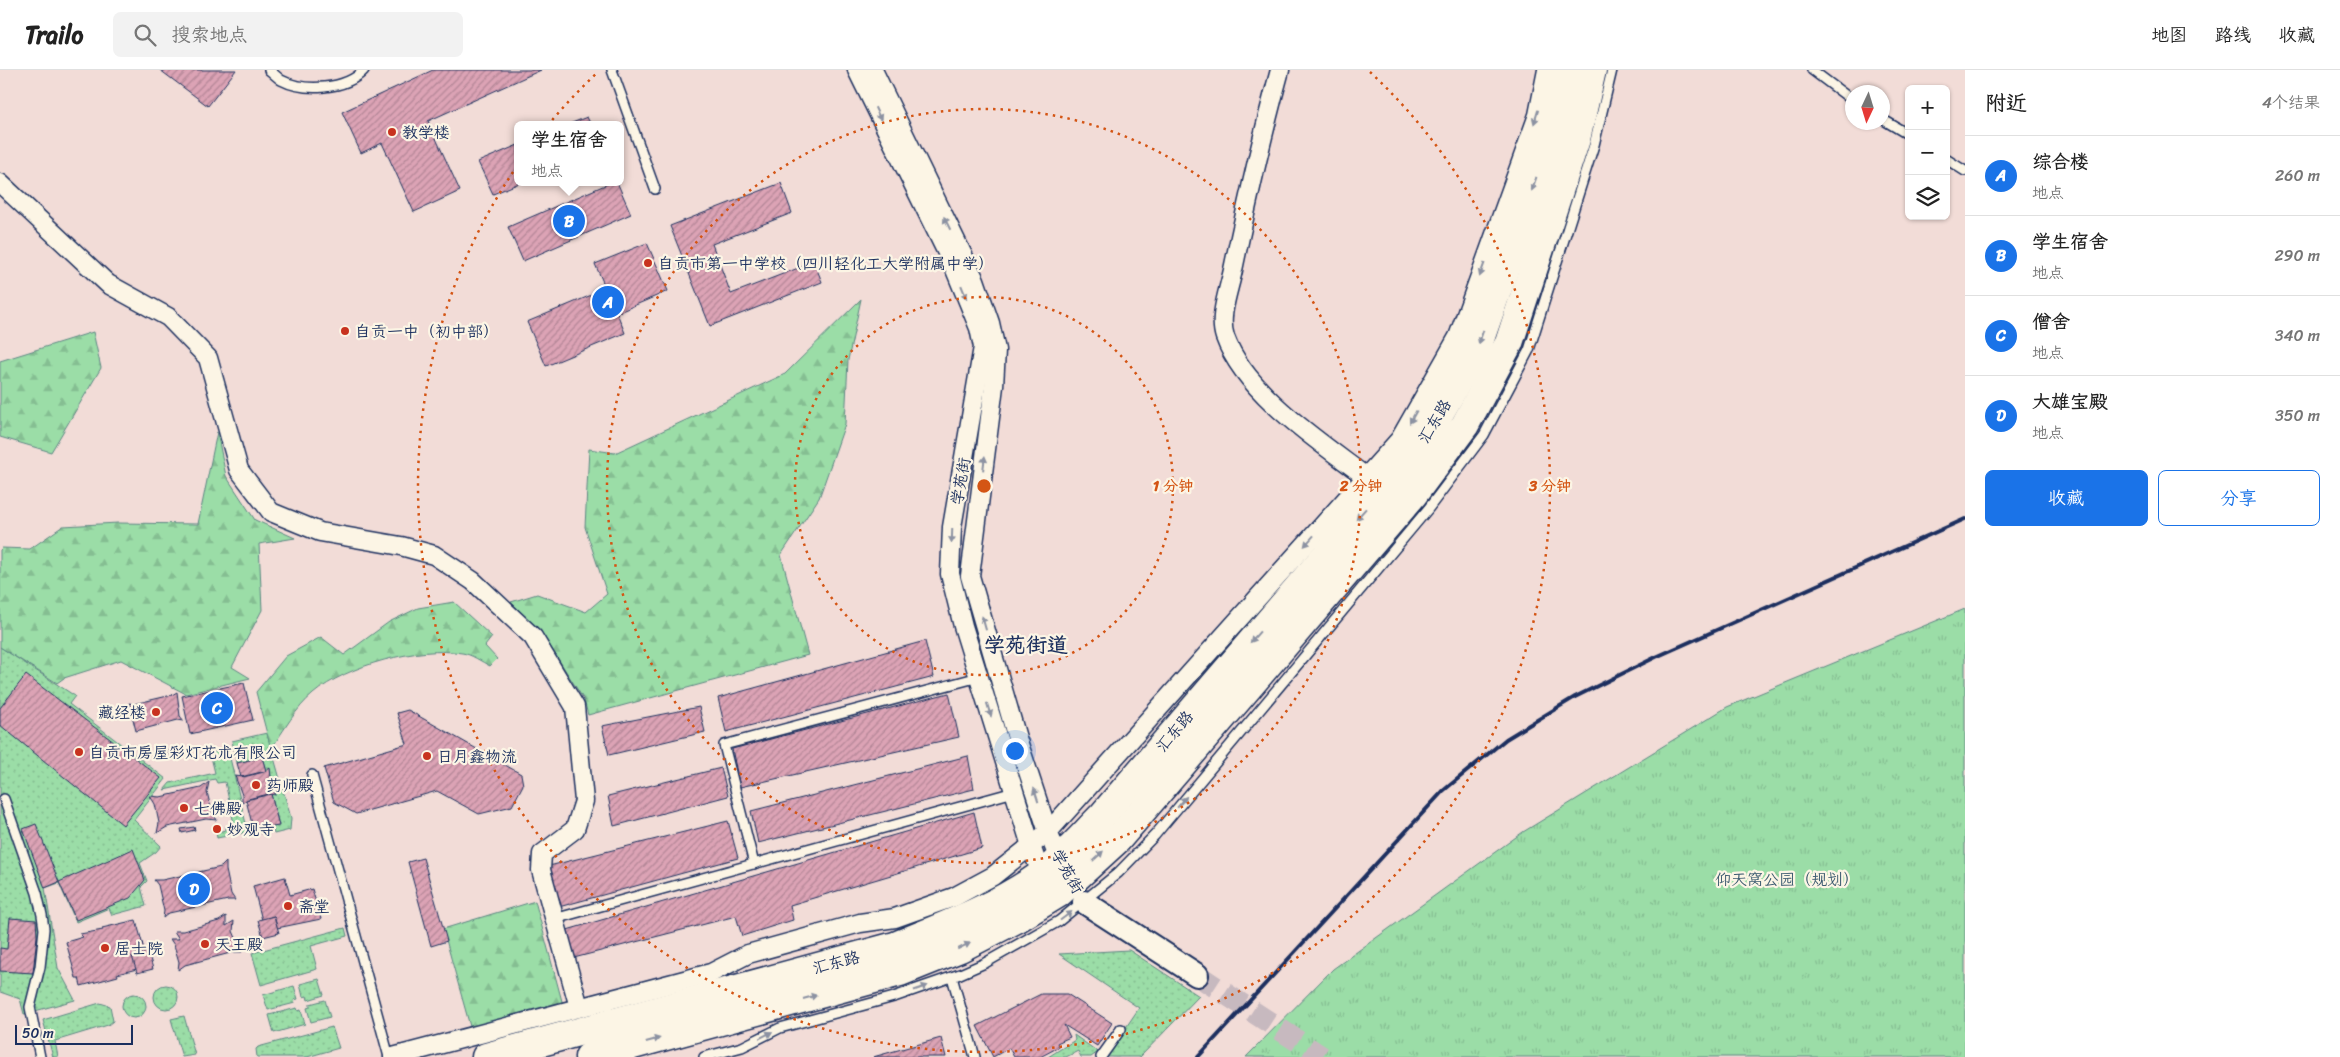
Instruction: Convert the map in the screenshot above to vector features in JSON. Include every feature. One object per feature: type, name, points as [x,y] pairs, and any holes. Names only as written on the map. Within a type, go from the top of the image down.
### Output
[{"type":"main road","name":"汇东路","points":[[486,1057],[578,1017],[895,946],[950,924],[1002,898],[1064,881],[1102,816],[1424,441],[1478,346],[1558,116],[1568,70]]},
{"type":"main road","name":"汇东路","points":[[590,1057],[900,972],[960,948],[1018,918],[1118,839],[1413,495],[1465,425],[1509,343],[1576,139],[1592,70]]},
{"type":"street","name":"学苑街","points":[[857,70],[954,267],[979,328],[983,347],[952,527],[950,574],[963,626],[1031,846],[1064,881]]},
{"type":"street","name":"学苑街","points":[[873,70],[975,280],[990,323],[996,350],[970,576],[1017,738],[1064,881]]},
{"type":"street","points":[[1280,70],[1241,232],[1223,318],[1224,336],[1239,366],[1260,391],[1317,440],[1366,477]]},
{"type":"street","points":[[393,1057],[578,1017],[711,973],[748,954],[860,923],[895,918],[954,897],[994,876],[1048,832],[1400,438],[1458,337],[1538,115],[1547,70]]},
{"type":"street","points":[[0,184],[108,284],[168,317],[208,358],[239,470],[271,512],[320,532],[401,546],[434,555],[473,581],[533,637],[576,707],[584,801],[576,829],[542,854],[541,870],[578,1017]]},
{"type":"street","points":[[1064,881],[1198,975]]},
{"type":"lane","points":[[269,70],[282,81],[312,88],[340,86],[356,78],[364,70]]},
{"type":"lane","points":[[612,70],[655,189]]},
{"type":"lane","points":[[704,1057],[742,1047],[780,1028],[877,1002],[952,977],[985,963],[1060,921],[1064,881],[1118,873],[1155,835],[1428,509],[1484,435],[1529,350],[1594,145],[1612,70]]},
{"type":"lane","points":[[1812,70],[1845,95]]},
{"type":"lane","points":[[1890,124],[1905,133]]},
{"type":"lane","points":[[1950,162],[1965,171]]},
{"type":"lane","points":[[754,864],[724,745],[979,677]]},
{"type":"lane","points":[[312,775],[389,1057]]},
{"type":"lane","points":[[554,919],[1014,792]]},
{"type":"lane","points":[[4,798],[37,893],[44,929],[40,967],[30,1008],[40,1057]]},
{"type":"lane","points":[[877,1002],[900,972]]},
{"type":"lane","points":[[952,977],[974,1057]]},
{"type":"lane","points":[[1102,1057],[1121,1029]]},
{"type":"green space","points":[[861,299],[848,360],[845,424],[819,498],[781,555],[808,655],[588,715],[584,700],[542,633],[511,602],[537,594],[586,612],[607,594],[585,527],[589,449],[615,453],[785,374]]},
{"type":"green space","points":[[93,332],[101,368],[51,452],[0,437],[0,361]]},
{"type":"green space","points":[[217,432],[226,476],[255,520],[295,538],[259,544],[262,610],[232,667],[250,678],[186,694],[121,660],[64,678],[57,683],[0,647],[0,550],[2,548],[30,549],[63,526],[118,523],[198,524]]},
{"type":"green space","points":[[454,602],[492,637],[485,646],[497,659],[490,666],[473,656],[465,654],[425,652],[405,655],[364,666],[345,674],[313,694],[296,713],[271,749],[256,692],[286,656],[321,637],[344,655],[389,622],[418,608]]},
{"type":"green space","name":"仰天窝公园（规划）","points":[[1965,609],[1965,1057],[1246,1057],[1333,969],[1523,832],[1727,707]]},
{"type":"green space","points":[[0,647],[75,696],[69,704],[166,779],[134,820],[161,846],[156,852],[140,863],[147,881],[141,887],[146,906],[112,915],[109,908],[76,922],[59,883],[45,888],[58,968],[75,1000],[24,1014],[20,999],[0,992]]},
{"type":"green space","points":[[267,733],[291,818],[290,830],[274,834],[272,827],[279,825],[271,794],[276,794],[272,787],[270,769],[266,771],[262,757],[237,763],[232,741]]},
{"type":"green space","points":[[228,750],[248,832],[217,838],[216,832],[226,830],[226,826],[234,824],[225,782],[217,783],[215,779],[164,790],[170,783],[215,773],[210,753]]},
{"type":"green space","points":[[535,901],[563,1005],[471,1030],[443,929]]},
{"type":"green space","points":[[345,928],[347,936],[311,946],[317,969],[261,985],[252,953]]},
{"type":"green space","points":[[1129,950],[1199,996],[1140,1057],[1106,1057],[1139,1008],[1059,954]]},
{"type":"green space","points":[[319,979],[324,995],[308,1000],[307,996],[303,997],[300,984]]},
{"type":"green space","points":[[166,985],[175,988],[178,997],[175,1006],[166,1009],[157,1006],[154,997],[157,988]]},
{"type":"green space","points":[[294,986],[298,999],[294,1000],[295,1003],[268,1010],[263,995]]},
{"type":"green space","points":[[129,994],[139,994],[146,1001],[146,1011],[139,1018],[129,1018],[122,1011],[122,1001]]},
{"type":"green space","points":[[325,1000],[330,1017],[311,1022],[307,1008],[310,1007],[310,1004]]},
{"type":"green space","points":[[100,1003],[110,1006],[113,1021],[108,1025],[55,1041],[58,1057],[53,1057],[43,1020]]},
{"type":"green space","points":[[297,1008],[298,1011],[301,1010],[305,1024],[274,1033],[269,1015]]},
{"type":"green space","points":[[184,1016],[195,1055],[182,1057],[171,1019]]},
{"type":"green space","points":[[332,1027],[339,1048],[307,1057],[257,1057],[256,1049],[258,1047]]},
{"type":"green space","points":[[1074,1035],[1098,1052],[1091,1057],[1081,1057],[1078,1051],[1066,1057],[1048,1057],[1075,1040]]},
{"type":"building","points":[[160,70],[236,70],[208,106]]},
{"type":"building","name":"教学楼","points":[[433,70],[541,70],[428,121],[460,191],[414,212],[382,143],[361,153],[342,112]]},
{"type":"building","points":[[587,117],[589,121],[577,121]]},
{"type":"building","points":[[514,147],[514,185],[493,194],[478,162]]},
{"type":"building","points":[[781,183],[792,213],[712,244],[731,294],[814,262],[822,282],[710,326],[670,226]]},
{"type":"building","points":[[603,186],[619,186],[631,214],[523,261],[508,227]]},
{"type":"building","points":[[647,243],[668,291],[617,313],[625,333],[546,366],[527,322],[606,289],[595,264]]},
{"type":"building","points":[[925,641],[934,677],[726,732],[718,698]]},
{"type":"building","name":"自贡市房屋彩灯花术有限公司","points":[[26,675],[161,778],[123,825],[0,725],[0,708]]},
{"type":"building","points":[[244,683],[253,720],[190,734],[182,696]]},
{"type":"building","name":"藏经楼","points":[[177,692],[180,716],[184,721],[178,720],[136,731],[129,703],[134,704],[172,695]]},
{"type":"building","points":[[949,693],[959,737],[740,787],[732,749]]},
{"type":"building","points":[[699,707],[705,732],[609,755],[602,726]]},
{"type":"building","name":"日月鑫物流","points":[[408,710],[521,774],[523,785],[512,806],[479,814],[437,791],[356,814],[334,802],[324,768],[407,744],[397,713]]},
{"type":"building","points":[[172,750],[173,753],[160,756],[159,753]]},
{"type":"building","points":[[968,756],[974,789],[758,843],[751,811]]},
{"type":"building","points":[[262,757],[266,771],[241,777],[237,763]]},
{"type":"building","name":"药师殿","points":[[270,768],[272,787],[276,795],[269,794],[248,799],[242,803],[242,795],[235,776],[243,777],[264,772]]},
{"type":"building","points":[[721,768],[728,796],[614,826],[608,796]]},
{"type":"building","name":"七佛殿","points":[[209,782],[207,792],[212,812],[217,820],[206,819],[167,827],[157,833],[159,823],[155,804],[150,796],[160,797],[201,788]]},
{"type":"building","points":[[271,794],[279,826],[272,827],[273,831],[261,834],[260,830],[254,832],[246,800]]},
{"type":"building","points":[[974,812],[982,848],[790,905],[793,920],[742,936],[736,916],[566,960],[560,932]]},
{"type":"building","points":[[728,821],[738,858],[555,908],[545,867]]},
{"type":"building","points":[[36,824],[59,882],[45,888],[23,829]]},
{"type":"building","points":[[194,827],[195,830],[182,833],[181,829]]},
{"type":"building","points":[[133,849],[145,880],[130,898],[76,920],[59,882]]},
{"type":"building","points":[[423,858],[447,941],[431,946],[408,862]]},
{"type":"building","points":[[226,862],[231,894],[235,900],[169,913],[163,918],[164,911],[158,885],[154,880],[162,880],[221,867]]},
{"type":"building","name":"斋堂","points":[[285,877],[290,895],[312,889],[321,919],[277,928],[274,916],[262,920],[253,886]]},
{"type":"building","name":"天王殿","points":[[226,916],[226,926],[234,921],[233,931],[242,952],[234,952],[185,965],[178,970],[179,962],[174,945],[170,939],[179,939],[174,931],[183,931],[219,921]]},
{"type":"building","points":[[274,916],[279,933],[263,937],[258,920]]},
{"type":"building","points":[[10,918],[36,920],[37,936],[33,973],[0,971],[0,948],[7,949]]},
{"type":"building","name":"居士院","points":[[136,920],[145,953],[132,956],[137,969],[81,986],[79,978],[76,978],[66,942],[83,937],[80,934],[103,930],[102,928]]},
{"type":"building","points":[[148,951],[153,969],[137,973],[132,956]]},
{"type":"building","points":[[1041,994],[1067,994],[1112,1023],[1097,1046],[1064,1025],[1070,1037],[1057,1043],[1059,1047],[1040,1057],[1014,1057],[1009,1048],[993,1057],[977,1026]]},
{"type":"building","points":[[941,1038],[946,1057],[873,1057]]},
{"type":"tunnel","points":[[1197,975],[1322,1057]]},
{"type":"railway","points":[[1198,1057],[1443,791],[1506,739],[1575,697],[1656,657],[1965,519]]},
{"type":"place","name":"教学楼","points":[[392,132]]},
{"type":"place","name":"学生宿舍","points":[[569,221]]},
{"type":"place","name":"自贡市第一中学校（四川轻化工大学附属中学）","points":[[648,263]]},
{"type":"place","name":"综合楼","points":[[608,302]]},
{"type":"place","name":"自贡一中（初中部）","points":[[345,331]]},
{"type":"place","name":"僧舍","points":[[217,708]]},
{"type":"place","name":"藏经楼","points":[[156,712]]},
{"type":"place","name":"自贡市房屋彩灯花术有限公司","points":[[79,752]]},
{"type":"place","name":"日月鑫物流","points":[[427,756]]},
{"type":"place","name":"药师殿","points":[[256,785]]},
{"type":"place","name":"七佛殿","points":[[184,808]]},
{"type":"place","name":"妙观寺","points":[[217,829]]},
{"type":"place","name":"大雄宝殿","points":[[194,889]]},
{"type":"place","name":"斋堂","points":[[288,906]]},
{"type":"place","name":"天王殿","points":[[205,944]]},
{"type":"place","name":"居士院","points":[[105,948]]},
{"type":"district","name":"学苑街道","points":[[1026,645]]}]
